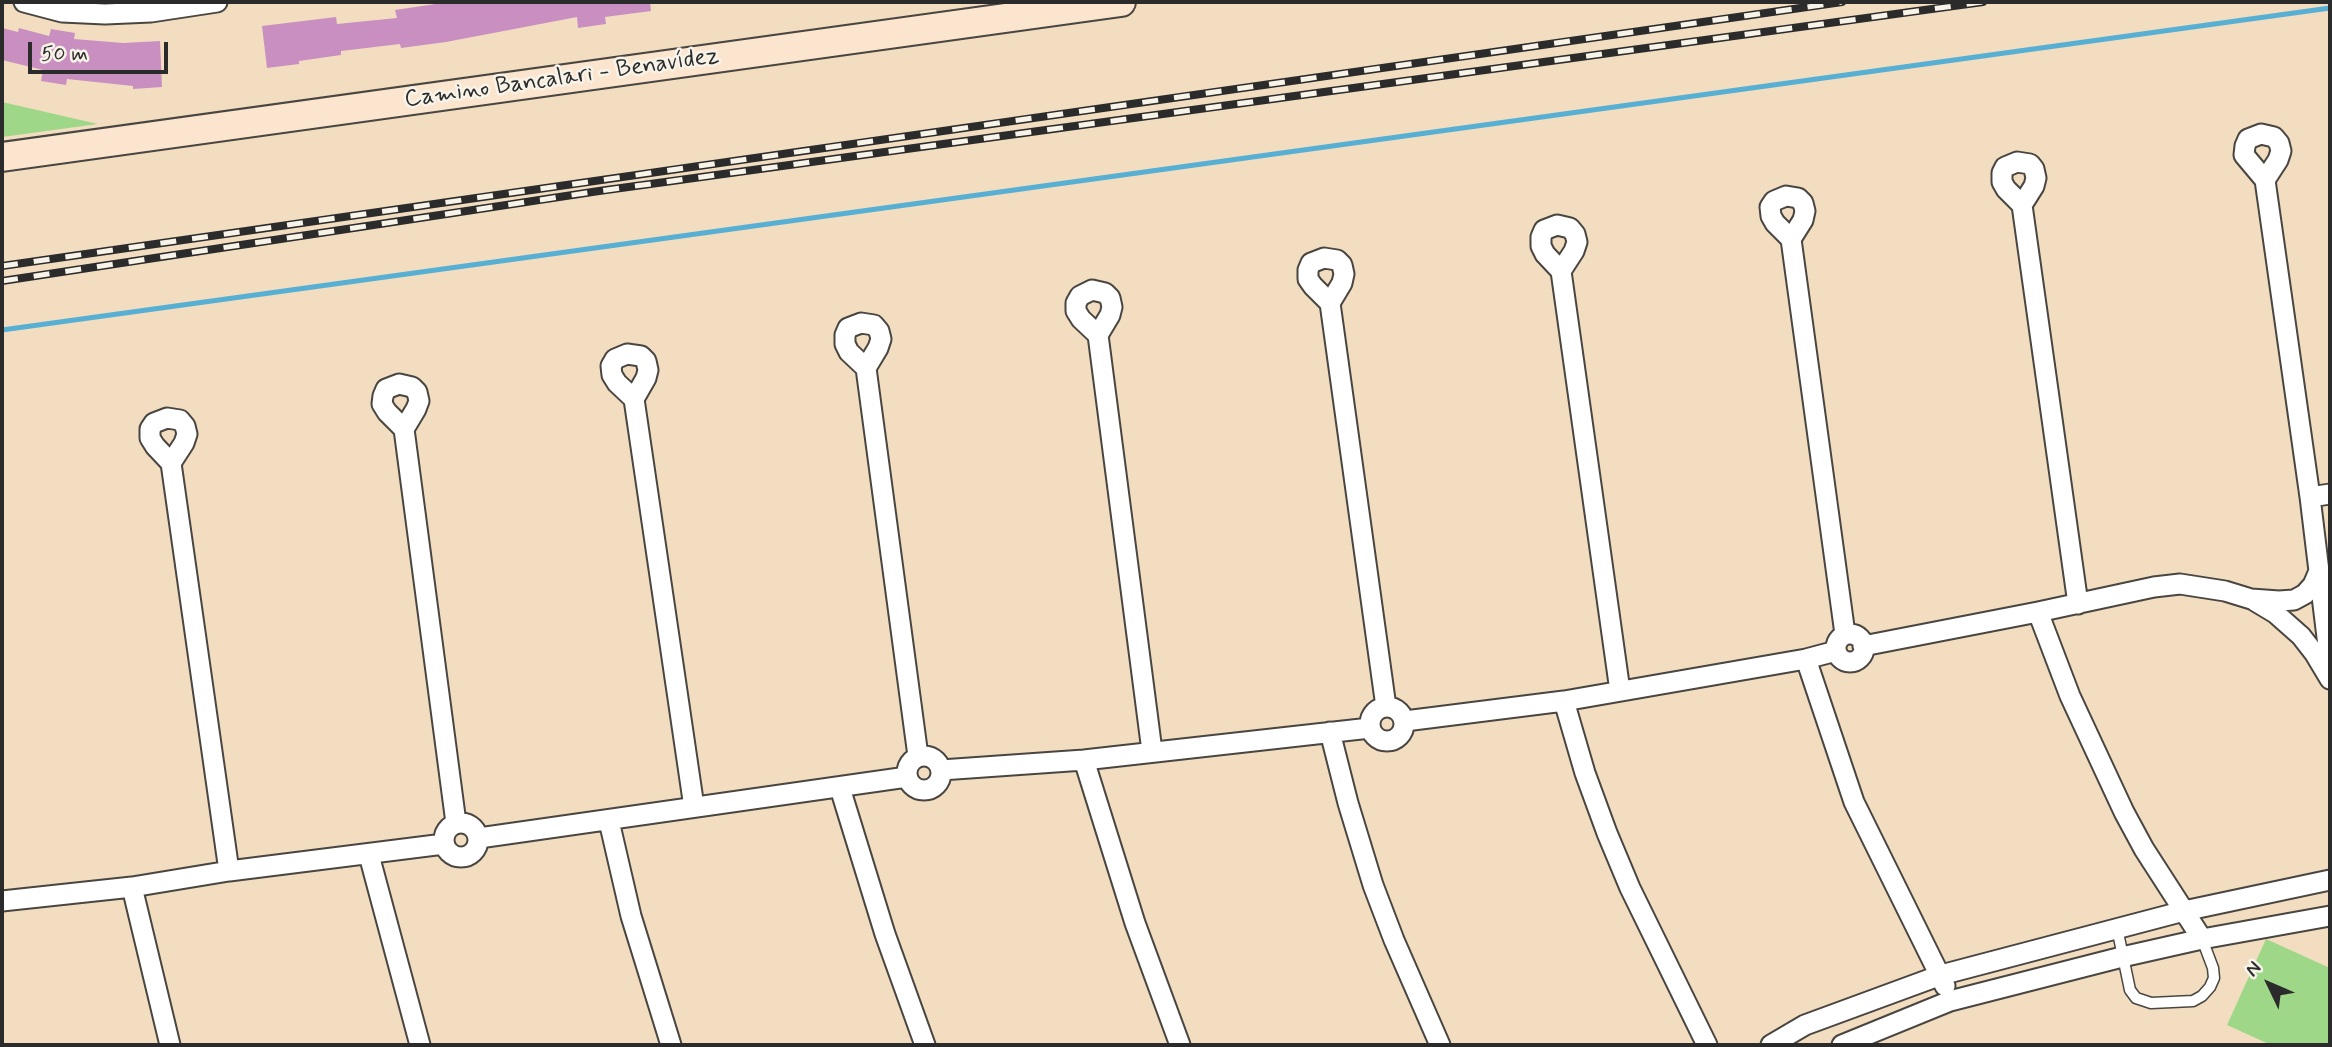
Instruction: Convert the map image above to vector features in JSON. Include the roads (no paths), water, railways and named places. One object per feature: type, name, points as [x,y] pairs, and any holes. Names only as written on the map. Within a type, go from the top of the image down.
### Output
[{"type":"main road","name":"Camino Bancalari - Benavídez","points":[[2,157],[1121,2]]},
{"type":"street","points":[[24,2],[62,12],[105,14],[151,12],[217,2]]},
{"type":"street","points":[[2265,180],[2310,497],[2330,662]]},
{"type":"street","points":[[2022,205],[2078,604]]},
{"type":"street","points":[[1791,239],[1843,660],[1852,662],[1859,658],[1863,646],[2154,587],[2180,584],[2215,589],[2251,599],[2294,600],[2305,594],[2313,585],[2319,571]]},
{"type":"street","points":[[1561,271],[1620,691]]},
{"type":"street","points":[[1330,303],[1386,706]]},
{"type":"street","points":[[1098,335],[1152,751]]},
{"type":"street","points":[[866,368],[918,756]]},
{"type":"street","points":[[634,399],[694,807]]},
{"type":"street","points":[[404,429],[456,823]]},
{"type":"street","points":[[172,463],[229,871]]},
{"type":"street","points":[[2310,497],[2330,494]]},
{"type":"street","points":[[2251,599],[2275,613],[2301,636],[2330,679]]},
{"type":"street","points":[[2038,612],[2070,696],[2124,812],[2202,939]]},
{"type":"street","points":[[1405,722],[1564,701],[1806,659],[1840,643]]},
{"type":"street","points":[[1806,659],[1854,802],[1941,975],[1950,1001]]},
{"type":"street","points":[[1564,701],[1607,833],[1630,888],[1707,1045]]},
{"type":"street","points":[[1386,706],[1397,709],[1405,722],[1399,737],[1390,741],[1379,740],[1370,728],[1373,714],[1386,706]]},
{"type":"street","points":[[941,770],[1084,760],[1370,728]]},
{"type":"street","points":[[1330,732],[1373,885],[1440,1045]]},
{"type":"street","points":[[918,756],[933,758],[941,770],[936,785],[926,790],[911,785],[907,777],[910,762],[918,756]]},
{"type":"street","points":[[1084,760],[1135,923],[1180,1045]]},
{"type":"street","points":[[479,838],[907,777]]},
{"type":"street","points":[[840,788],[885,934],[925,1045]]},
{"type":"street","points":[[609,821],[631,916],[671,1045]]},
{"type":"street","points":[[456,823],[471,825],[479,838],[474,853],[464,857],[449,852],[444,844],[444,835],[456,823]]},
{"type":"street","points":[[2,901],[132,887],[229,871],[444,844]]},
{"type":"street","points":[[369,855],[420,1045]]},
{"type":"street","points":[[1779,1043],[1805,1026],[1830,1015],[1941,975],[2184,911],[2330,880]]},
{"type":"street","points":[[132,887],[170,1045]]},
{"type":"street","points":[[1830,1015],[1842,1031],[1843,1044],[1950,1001],[2202,939],[2330,916]]},
{"type":"lane","points":[[2117,928],[2126,978],[2136,998],[2151,1003],[2193,1000],[2202,996],[2210,987],[2214,978],[2213,968],[2202,939]]},
{"type":"waterway","points":[[2,330],[2330,8]]},
{"type":"railway","points":[[2,266],[1842,2]]},
{"type":"railway","points":[[2,281],[599,191],[1983,2]]}]
